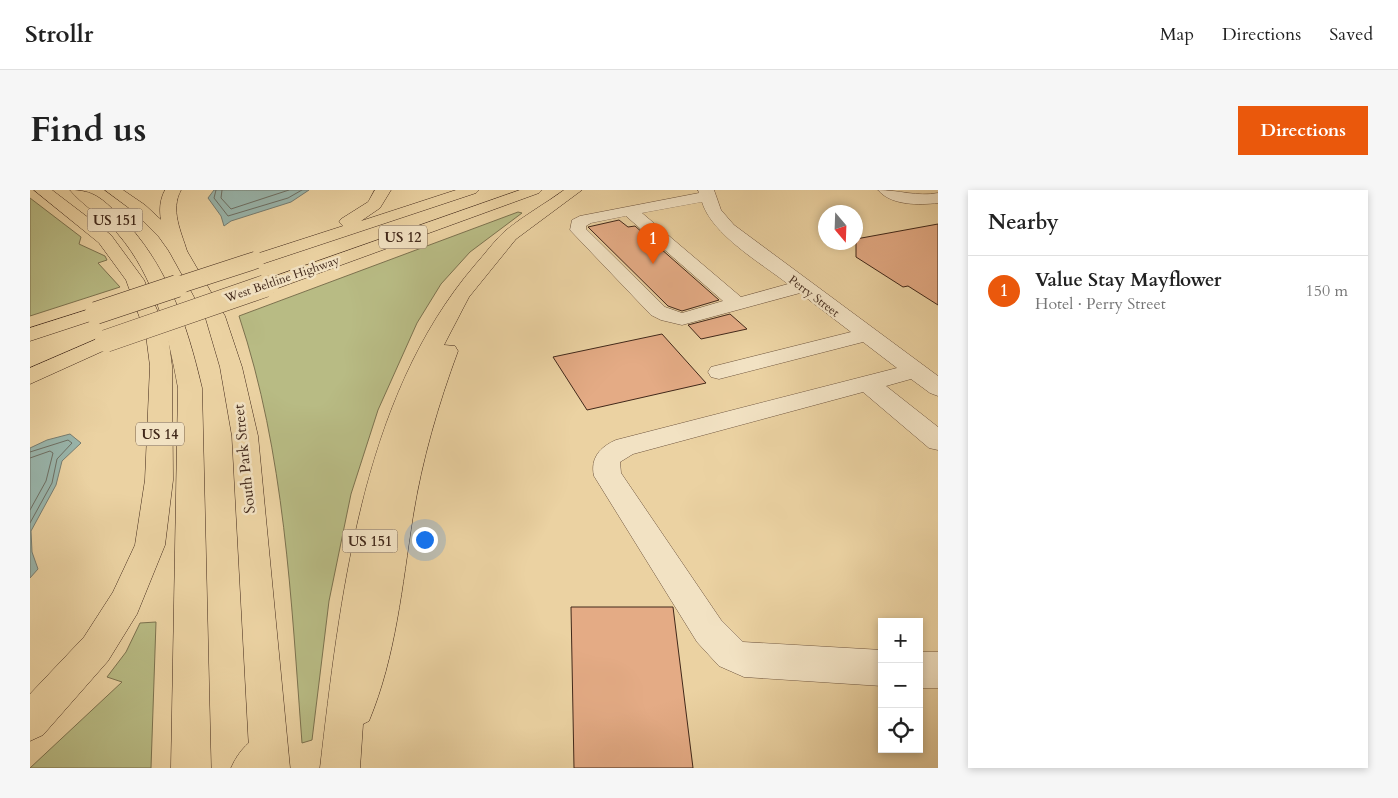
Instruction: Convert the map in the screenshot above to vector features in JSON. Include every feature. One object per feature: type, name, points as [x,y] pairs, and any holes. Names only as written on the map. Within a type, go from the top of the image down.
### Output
[{"type":"main road","name":"US 14","points":[[30,722],[96,649],[125,603],[150,545],[159,480],[161,366],[157,335],[147,308],[135,280],[105,239],[42,190]]},
{"type":"main road","name":"US 151","points":[[78,190],[97,203],[126,230],[145,256],[155,274],[181,340],[190,388],[191,768]]},
{"type":"main road","name":"South Park Street","points":[[113,190],[139,208],[165,232],[178,251],[215,316],[238,394],[245,436],[263,762]]},
{"type":"main road","points":[[173,190],[167,197],[167,207],[178,251]]},
{"type":"main road","points":[[302,246],[368,210],[379,199],[383,190]]},
{"type":"main road","name":"West Beltline Highway","points":[[30,335],[472,190]]},
{"type":"main road","name":"West Beltline Highway","points":[[30,368],[534,190]]},
{"type":"main road","name":"US 151","points":[[342,754],[352,648],[371,533],[392,445],[410,395],[435,335],[488,259],[513,231],[532,216],[574,190]]},
{"type":"main road","points":[[30,377],[106,341]]},
{"type":"street","points":[[886,190],[904,200],[915,202],[938,198]]},
{"type":"street","points":[[707,193],[586,219],[578,224],[578,230],[658,311],[668,316],[682,318],[802,286]]},
{"type":"street","name":"Perry Street","points":[[707,193],[713,211],[728,229],[938,388]]},
{"type":"street","points":[[629,211],[737,303]]},
{"type":"street","points":[[719,372],[866,335]]},
{"type":"street","points":[[878,668],[744,660],[731,654],[704,623],[608,476],[605,463],[614,452],[625,447],[915,371]]},
{"type":"street","points":[[868,384],[938,441]]},
{"type":"street","points":[[923,670],[938,670]]},
{"type":"green space","points":[[30,198],[81,237],[79,244],[105,256],[107,260],[98,263],[120,287],[30,316]]},
{"type":"green space","points":[[518,212],[522,213],[470,252],[441,284],[417,323],[378,410],[351,494],[329,601],[312,740],[302,743],[284,527],[267,421],[239,316]]},
{"type":"green space","points":[[156,622],[151,768],[30,768],[122,682],[107,677],[126,652],[140,623]]},
{"type":"water","points":[[214,190],[309,190],[291,202],[231,221],[224,226],[221,216],[208,198]]},
{"type":"water","points":[[70,434],[81,443],[62,461],[56,485],[31,531],[32,552],[38,569],[30,578],[30,448],[47,440]]},
{"type":"building","points":[[619,220],[628,227],[635,226],[719,300],[682,311],[668,306],[588,227]]},
{"type":"building","points":[[938,224],[938,305],[908,286],[903,287],[856,257],[856,250],[863,250],[863,238]]},
{"type":"building","points":[[730,314],[747,329],[701,339],[688,325]]},
{"type":"building","points":[[662,334],[706,383],[587,410],[553,357]]},
{"type":"building","points":[[571,607],[673,607],[693,768],[574,768]]},
{"type":"place","name":"Value Stay Mayflower","points":[[653,264]]}]
